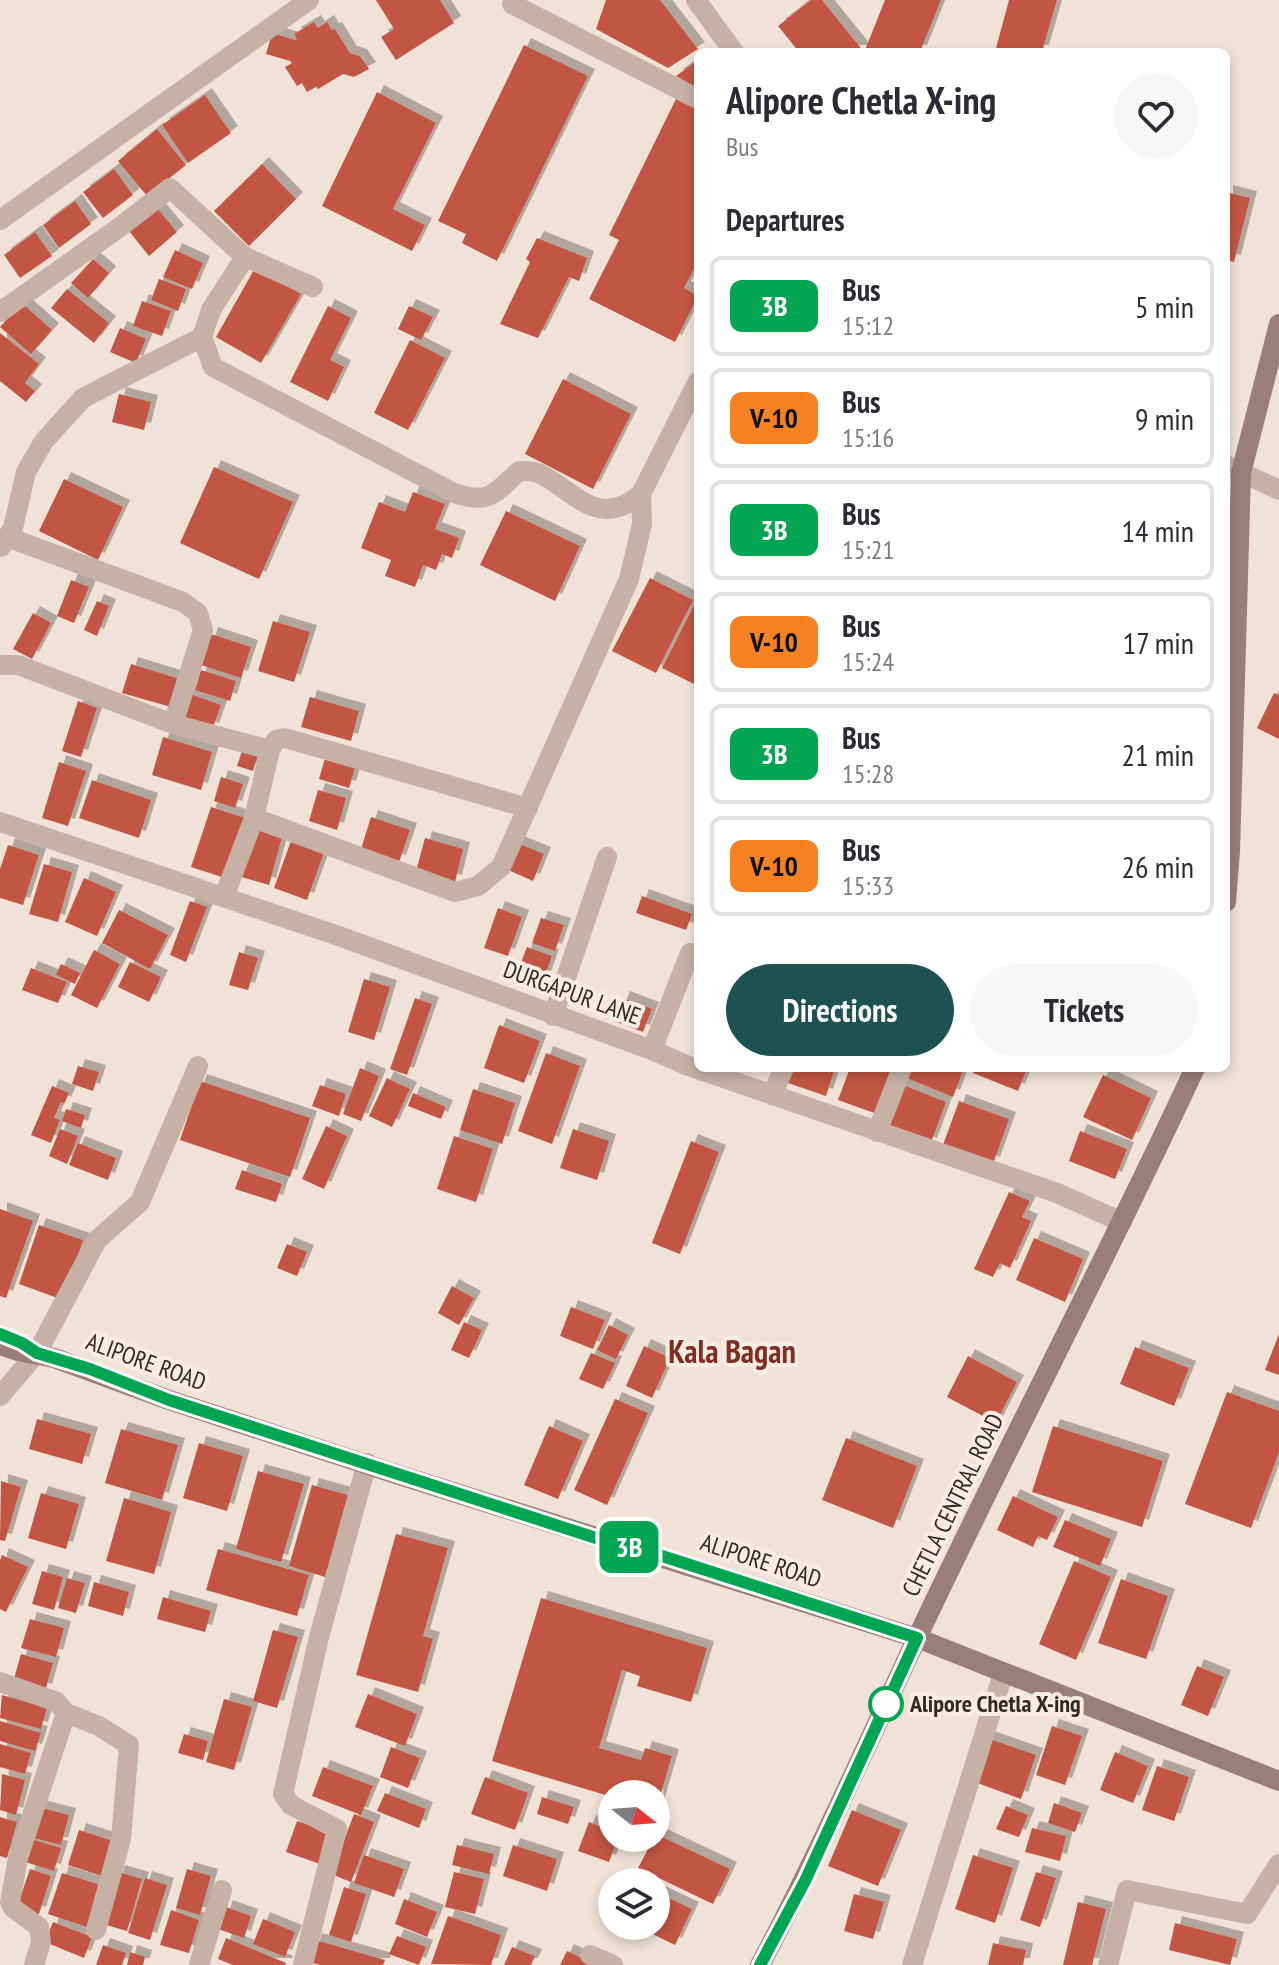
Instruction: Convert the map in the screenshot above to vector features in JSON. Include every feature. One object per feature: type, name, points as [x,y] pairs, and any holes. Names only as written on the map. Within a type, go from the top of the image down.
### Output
[{"type":"main road","points":[[1230,851],[1233,469],[1279,324]]},
{"type":"main road","name":"CHETLA CENTRAL ROAD","points":[[760,1965],[805,1881],[917,1638],[1193,1072]]},
{"type":"main road","name":"ALIPORE ROAD","points":[[0,1334],[19,1348],[90,1369],[169,1400],[917,1638],[1279,1781]]},
{"type":"street","points":[[0,220],[309,0]]},
{"type":"street","points":[[696,0],[731,48]]},
{"type":"street","points":[[512,4],[694,97]]},
{"type":"street","points":[[0,312],[170,188],[245,257],[313,287]]},
{"type":"street","points":[[245,257],[211,310],[202,337],[213,367],[454,493],[475,500],[494,494],[519,471],[537,472],[580,502],[602,508],[628,506],[641,494],[694,389]]},
{"type":"street","points":[[173,724],[203,630],[198,613],[183,602],[5,534],[26,472],[44,441],[83,398],[202,337]]},
{"type":"street","points":[[1233,469],[1279,490]]},
{"type":"street","points":[[254,818],[455,892],[478,886],[501,867],[629,579],[642,524],[641,494]]},
{"type":"street","points":[[0,665],[18,665],[173,724],[270,750]]},
{"type":"street","points":[[224,897],[254,818],[270,750],[276,740],[285,738],[528,808]]},
{"type":"street","name":"DURGAPUR LANE","points":[[0,822],[224,897],[694,1068]]},
{"type":"street","points":[[553,1016],[607,857]]},
{"type":"street","points":[[652,1050],[690,953]]},
{"type":"street","points":[[1,1391],[19,1348],[97,1240],[140,1202],[198,1066]]},
{"type":"street","name":"DURGAPUR LANE","points":[[706,1072],[1057,1193],[1122,1222]]},
{"type":"street","points":[[772,1095],[782,1072]]},
{"type":"street","points":[[877,1132],[900,1072]]},
{"type":"street","points":[[303,1965],[337,1829],[291,1805],[283,1794],[319,1637],[367,1463]]},
{"type":"street","points":[[912,1965],[1003,1674]]},
{"type":"street","points":[[0,1682],[57,1702],[66,1713],[99,1726],[129,1745],[121,1839],[96,1930]]},
{"type":"street","points":[[34,1965],[41,1942],[39,1927],[13,1908],[10,1902],[22,1845],[66,1713]]},
{"type":"street","points":[[1108,1965],[1127,1890],[1247,1914],[1279,1864]]},
{"type":"street","points":[[199,1965],[222,1890]]},
{"type":"street","points":[[590,1955],[613,1965]]},
{"type":"building","points":[[376,0],[440,0],[454,23],[396,60],[381,37],[394,29]]},
{"type":"building","points":[[606,0],[660,0],[697,48],[668,68],[596,29]]},
{"type":"building","points":[[811,0],[822,0],[861,48],[796,48],[778,26]]},
{"type":"building","points":[[885,0],[941,0],[922,48],[866,48]]},
{"type":"building","points":[[1009,0],[1057,0],[1043,48],[996,48]]},
{"type":"building","points":[[314,22],[318,28],[327,22],[350,53],[360,56],[369,69],[354,77],[343,74],[307,92],[302,83],[297,86],[285,67],[292,63],[266,54],[272,33],[295,40],[294,34]]},
{"type":"building","points":[[524,45],[588,76],[497,261],[462,243],[466,234],[438,221]]},
{"type":"building","points":[[694,63],[694,87],[676,76]]},
{"type":"building","points":[[377,92],[436,123],[393,209],[425,225],[412,251],[322,206]]},
{"type":"building","points":[[205,95],[231,133],[188,163],[162,125]]},
{"type":"building","points":[[676,99],[694,108],[694,269],[684,288],[694,294],[694,304],[675,342],[589,299],[619,240],[609,235]]},
{"type":"building","points":[[157,129],[186,165],[147,196],[118,161]]},
{"type":"building","points":[[262,164],[296,199],[249,246],[214,211]]},
{"type":"building","points":[[114,169],[133,195],[103,218],[83,192]]},
{"type":"building","points":[[1230,193],[1250,198],[1234,262],[1230,261]]},
{"type":"building","points":[[75,201],[91,224],[59,248],[43,225]]},
{"type":"building","points":[[157,208],[177,232],[149,256],[129,231]]},
{"type":"building","points":[[35,232],[52,256],[20,278],[4,255]]},
{"type":"building","points":[[537,238],[587,258],[579,281],[569,277],[538,338],[500,324],[530,262],[526,259]]},
{"type":"building","points":[[175,250],[203,263],[192,289],[163,277]]},
{"type":"building","points":[[93,259],[109,273],[88,298],[71,283]]},
{"type":"building","points":[[255,268],[301,294],[261,363],[216,337]]},
{"type":"building","points":[[159,279],[186,289],[178,311],[151,300]]},
{"type":"building","points":[[67,289],[109,323],[94,343],[51,308]]},
{"type":"building","points":[[142,301],[171,311],[162,336],[133,326]]},
{"type":"building","points":[[22,303],[52,330],[31,354],[0,327]]},
{"type":"building","points":[[328,306],[351,318],[330,360],[344,367],[328,401],[290,382]]},
{"type":"building","points":[[409,306],[433,317],[421,340],[398,329]]},
{"type":"building","points":[[120,328],[146,339],[136,363],[110,352]]},
{"type":"building","points":[[0,333],[39,364],[25,383],[35,391],[26,402],[0,381]]},
{"type":"building","points":[[410,340],[445,358],[408,430],[374,413]]},
{"type":"building","points":[[563,379],[631,414],[593,489],[525,454]]},
{"type":"building","points":[[119,394],[151,402],[144,430],[112,422]]},
{"type":"building","points":[[214,467],[293,502],[259,579],[180,543]]},
{"type":"building","points":[[64,479],[123,507],[98,560],[39,531]]},
{"type":"building","points":[[413,492],[445,504],[435,529],[459,538],[452,558],[442,554],[436,570],[423,565],[415,587],[385,576],[391,560],[361,548],[379,502],[405,512]]},
{"type":"building","points":[[506,511],[580,546],[555,601],[480,565]]},
{"type":"building","points":[[650,578],[693,600],[656,673],[612,651]]},
{"type":"building","points":[[71,580],[89,587],[74,623],[57,616]]},
{"type":"building","points":[[97,601],[109,606],[97,636],[84,630]]},
{"type":"building","points":[[694,605],[694,684],[662,668]]},
{"type":"building","points":[[33,613],[51,623],[32,659],[13,649]]},
{"type":"building","points":[[273,621],[310,632],[294,682],[258,671]]},
{"type":"building","points":[[211,634],[251,647],[241,678],[201,665]]},
{"type":"building","points":[[131,664],[180,679],[171,707],[122,693]]},
{"type":"building","points":[[201,670],[236,681],[230,701],[195,690]]},
{"type":"building","points":[[185,692],[221,705],[212,730],[176,717]]},
{"type":"building","points":[[1274,693],[1279,695],[1279,739],[1257,728]]},
{"type":"building","points":[[310,697],[359,711],[351,741],[301,727]]},
{"type":"building","points":[[78,701],[97,708],[81,757],[62,751]]},
{"type":"building","points":[[163,737],[212,752],[201,790],[152,775]]},
{"type":"building","points":[[244,745],[260,749],[253,771],[237,766]]},
{"type":"building","points":[[326,755],[356,764],[349,788],[319,779]]},
{"type":"building","points":[[59,762],[86,771],[68,826],[42,818]]},
{"type":"building","points":[[221,777],[243,784],[235,808],[214,801]]},
{"type":"building","points":[[92,780],[151,800],[139,838],[79,818]]},
{"type":"building","points":[[318,790],[346,798],[337,830],[309,821]]},
{"type":"building","points":[[211,807],[248,819],[228,879],[191,867]]},
{"type":"building","points":[[371,817],[410,830],[399,862],[361,849]]},
{"type":"building","points":[[252,829],[282,837],[269,885],[238,876]]},
{"type":"building","points":[[292,838],[325,850],[307,900],[274,888]]},
{"type":"building","points":[[425,838],[463,849],[455,882],[416,871]]},
{"type":"building","points":[[517,843],[544,854],[533,881],[506,869]]},
{"type":"building","points":[[8,845],[39,855],[23,905],[0,898],[0,869]]},
{"type":"building","points":[[44,864],[72,872],[58,922],[29,914]]},
{"type":"building","points":[[84,878],[116,892],[97,936],[65,922]]},
{"type":"building","points":[[642,896],[692,914],[686,930],[636,913]]},
{"type":"building","points":[[190,901],[207,907],[186,962],[170,955]]},
{"type":"building","points":[[498,908],[522,917],[508,956],[484,948]]},
{"type":"building","points":[[119,910],[168,935],[150,969],[102,943]]},
{"type":"building","points":[[541,918],[564,925],[555,951],[532,943]]},
{"type":"building","points":[[527,947],[552,956],[539,992],[513,983]]},
{"type":"building","points":[[94,950],[120,964],[97,1008],[71,995]]},
{"type":"building","points":[[239,952],[258,958],[248,990],[229,985]]},
{"type":"building","points":[[130,962],[161,977],[149,1002],[118,987]]},
{"type":"building","points":[[61,964],[80,973],[75,984],[56,975]]},
{"type":"building","points":[[31,968],[67,982],[58,1003],[22,990]]},
{"type":"building","points":[[364,979],[390,987],[374,1040],[348,1032]]},
{"type":"building","points":[[415,998],[432,1004],[407,1075],[390,1069]]},
{"type":"building","points":[[623,998],[652,1009],[643,1032],[614,1021]]},
{"type":"building","points":[[499,1025],[540,1041],[524,1083],[484,1068]]},
{"type":"building","points":[[546,1053],[580,1066],[552,1144],[518,1131]]},
{"type":"building","points":[[78,1066],[99,1072],[93,1091],[72,1084]]},
{"type":"building","points":[[360,1068],[379,1076],[361,1121],[343,1114]]},
{"type":"building","points":[[789,1072],[834,1072],[826,1096],[785,1082]]},
{"type":"building","points":[[848,1072],[893,1072],[877,1114],[838,1100]]},
{"type":"building","points":[[909,1072],[962,1072],[953,1097],[907,1078]]},
{"type":"building","points":[[973,1072],[1025,1072],[1018,1091]]},
{"type":"building","points":[[1103,1075],[1151,1098],[1132,1140],[1083,1117]]},
{"type":"building","points":[[387,1078],[410,1089],[392,1127],[369,1116]]},
{"type":"building","points":[[200,1081],[310,1118],[290,1177],[180,1140]]},
{"type":"building","points":[[898,1083],[946,1102],[930,1145],[882,1127]]},
{"type":"building","points":[[320,1085],[346,1094],[339,1116],[312,1106]]},
{"type":"building","points":[[52,1086],[69,1093],[54,1118],[60,1120],[51,1143],[31,1135]]},
{"type":"building","points":[[473,1089],[515,1103],[502,1144],[460,1130]]},
{"type":"building","points":[[413,1093],[446,1107],[441,1119],[408,1106]]},
{"type":"building","points":[[959,1101],[1009,1119],[993,1164],[943,1145]]},
{"type":"building","points":[[66,1109],[85,1115],[81,1128],[62,1121]]},
{"type":"building","points":[[326,1126],[347,1136],[324,1189],[302,1179]]},
{"type":"building","points":[[60,1129],[78,1136],[67,1164],[49,1156]]},
{"type":"building","points":[[573,1129],[609,1141],[597,1180],[560,1168]]},
{"type":"building","points":[[1080,1131],[1127,1149],[1115,1179],[1069,1161]]},
{"type":"building","points":[[454,1136],[493,1149],[476,1202],[437,1189]]},
{"type":"building","points":[[691,1141],[719,1152],[680,1254],[652,1243]]},
{"type":"building","points":[[78,1143],[116,1158],[108,1180],[69,1165]]},
{"type":"building","points":[[242,1170],[282,1184],[276,1202],[235,1189]]},
{"type":"building","points":[[1009,1192],[1030,1201],[1022,1217],[1031,1221],[1010,1268],[1000,1263],[993,1277],[974,1269]]},
{"type":"building","points":[[0,1209],[33,1221],[6,1298],[0,1296]]},
{"type":"building","points":[[39,1225],[83,1240],[63,1300],[19,1284]]},
{"type":"building","points":[[1034,1238],[1083,1259],[1065,1302],[1016,1280]]},
{"type":"building","points":[[287,1244],[307,1252],[297,1276],[277,1268]]},
{"type":"building","points":[[452,1286],[474,1298],[459,1325],[438,1313]]},
{"type":"building","points":[[571,1307],[605,1320],[593,1349],[560,1336]]},
{"type":"building","points":[[464,1322],[482,1330],[469,1358],[451,1350]]},
{"type":"building","points":[[609,1325],[628,1335],[616,1359],[597,1350]]},
{"type":"building","points":[[1279,1334],[1279,1375],[1265,1370]]},
{"type":"building","points":[[644,1346],[670,1358],[652,1398],[626,1386]]},
{"type":"building","points":[[1135,1347],[1189,1368],[1174,1406],[1120,1384]]},
{"type":"building","points":[[591,1353],[615,1363],[603,1389],[579,1379]]},
{"type":"building","points":[[968,1356],[1017,1382],[996,1423],[947,1397]]},
{"type":"building","points":[[1227,1392],[1279,1411],[1279,1452],[1251,1528],[1185,1504]]},
{"type":"building","points":[[615,1399],[648,1413],[607,1505],[574,1490]]},
{"type":"building","points":[[37,1419],[91,1434],[82,1464],[29,1449]]},
{"type":"building","points":[[549,1426],[583,1441],[558,1499],[524,1485]]},
{"type":"building","points":[[1053,1426],[1163,1461],[1142,1527],[1032,1492]]},
{"type":"building","points":[[121,1429],[178,1445],[162,1500],[105,1483]]},
{"type":"building","points":[[846,1438],[917,1466],[893,1528],[822,1500]]},
{"type":"building","points":[[199,1443],[243,1456],[227,1511],[183,1498]]},
{"type":"building","points":[[258,1471],[304,1484],[281,1562],[236,1549]]},
{"type":"building","points":[[1,1481],[21,1487],[5,1541],[0,1540]]},
{"type":"building","points":[[312,1485],[348,1495],[325,1577],[289,1566]]},
{"type":"building","points":[[41,1493],[79,1504],[66,1549],[28,1538]]},
{"type":"building","points":[[1013,1496],[1058,1517],[1047,1540],[1038,1536],[1033,1547],[997,1530]]},
{"type":"building","points":[[124,1498],[171,1512],[154,1574],[106,1561]]},
{"type":"building","points":[[1065,1520],[1111,1539],[1100,1566],[1053,1547]]},
{"type":"building","points":[[396,1534],[448,1548],[423,1636],[433,1639],[418,1692],[356,1675]]},
{"type":"building","points":[[218,1549],[309,1575],[297,1616],[206,1590]]},
{"type":"building","points":[[2,1555],[28,1567],[6,1612],[0,1609]]},
{"type":"building","points":[[1074,1561],[1111,1577],[1076,1660],[1039,1644]]},
{"type":"building","points":[[42,1571],[63,1577],[54,1610],[32,1604]]},
{"type":"building","points":[[67,1578],[85,1583],[76,1613],[58,1608]]},
{"type":"building","points":[[1121,1579],[1168,1596],[1146,1659],[1098,1643]]},
{"type":"building","points":[[94,1582],[129,1592],[123,1616],[88,1606]]},
{"type":"building","points":[[163,1597],[211,1611],[205,1632],[157,1619]]},
{"type":"building","points":[[541,1598],[707,1648],[691,1702],[637,1686],[640,1676],[622,1670],[599,1748],[641,1760],[645,1748],[672,1756],[665,1780],[598,1780],[598,1793],[492,1761]]},
{"type":"building","points":[[30,1619],[64,1628],[56,1657],[21,1648]]},
{"type":"building","points":[[273,1630],[298,1637],[277,1708],[253,1701]]},
{"type":"building","points":[[21,1654],[53,1663],[45,1691],[13,1682]]},
{"type":"building","points":[[1197,1666],[1224,1677],[1208,1716],[1181,1705]]},
{"type":"building","points":[[368,1694],[417,1714],[405,1746],[355,1727]]},
{"type":"building","points":[[2,1695],[47,1708],[41,1729],[0,1718]]},
{"type":"building","points":[[224,1699],[252,1707],[234,1770],[206,1762]]},
{"type":"building","points":[[0,1721],[41,1733],[35,1751],[0,1741]]},
{"type":"building","points":[[1052,1726],[1082,1736],[1065,1785],[1036,1775]]},
{"type":"building","points":[[184,1734],[208,1741],[203,1760],[178,1753]]},
{"type":"building","points":[[987,1738],[1036,1755],[1021,1799],[972,1781]]},
{"type":"building","points":[[0,1744],[31,1753],[25,1774],[0,1767]]},
{"type":"building","points":[[391,1747],[420,1758],[408,1788],[380,1777]]},
{"type":"building","points":[[1115,1752],[1148,1766],[1133,1803],[1100,1790]]},
{"type":"building","points":[[1157,1766],[1189,1777],[1174,1821],[1142,1810]]},
{"type":"building","points":[[323,1767],[373,1786],[361,1815],[312,1796]]},
{"type":"building","points":[[2,1774],[25,1780],[16,1815],[0,1810]]},
{"type":"building","points":[[485,1777],[528,1793],[515,1830],[471,1814]]},
{"type":"building","points":[[385,1793],[426,1809],[419,1828],[377,1811]]},
{"type":"building","points":[[542,1797],[574,1807],[568,1824],[537,1814]]},
{"type":"building","points":[[1054,1803],[1082,1813],[1075,1832],[1048,1823]]},
{"type":"building","points":[[1006,1806],[1028,1815],[1019,1837],[996,1829]]},
{"type":"building","points":[[38,1807],[69,1815],[61,1845],[30,1837]]},
{"type":"building","points":[[852,1810],[901,1830],[878,1886],[828,1866]]},
{"type":"building","points":[[354,1814],[374,1822],[351,1882],[331,1874]]},
{"type":"building","points":[[0,1817],[17,1822],[7,1858],[0,1856]]},
{"type":"building","points":[[297,1821],[331,1832],[320,1864],[286,1852]]},
{"type":"building","points":[[589,1822],[598,1826],[598,1852],[613,1852],[609,1862],[578,1851]]},
{"type":"building","points":[[1032,1828],[1066,1836],[1060,1861],[1025,1852]]},
{"type":"building","points":[[79,1830],[116,1842],[105,1877],[68,1865]]},
{"type":"building","points":[[28,1838],[61,1848],[54,1871],[22,1861]]},
{"type":"building","points":[[670,1841],[730,1869],[713,1904],[670,1883],[670,1868],[638,1868],[646,1852],[670,1852]]},
{"type":"building","points":[[457,1845],[494,1854],[489,1874],[452,1865]]},
{"type":"building","points":[[513,1845],[557,1859],[547,1891],[503,1876]]},
{"type":"building","points":[[364,1855],[404,1869],[394,1897],[354,1883]]},
{"type":"building","points":[[973,1855],[1013,1868],[995,1923],[955,1909]]},
{"type":"building","points":[[30,1869],[51,1876],[39,1914],[17,1907]]},
{"type":"building","points":[[187,1869],[211,1876],[200,1915],[176,1908]]},
{"type":"building","points":[[118,1872],[142,1879],[127,1931],[103,1924]]},
{"type":"building","points":[[454,1872],[484,1879],[475,1914],[445,1907]]},
{"type":"building","points":[[1036,1872],[1056,1878],[1040,1927],[1020,1920]]},
{"type":"building","points":[[62,1873],[104,1886],[90,1928],[48,1914]]},
{"type":"building","points":[[145,1878],[167,1885],[150,1940],[128,1933]]},
{"type":"building","points":[[344,1887],[366,1894],[351,1942],[329,1935]]},
{"type":"building","points":[[854,1894],[884,1902],[873,1939],[844,1931]]},
{"type":"building","points":[[404,1899],[437,1912],[427,1937],[395,1924]]},
{"type":"building","points":[[670,1899],[692,1909],[675,1945],[665,1940],[670,1940]]},
{"type":"building","points":[[1078,1902],[1106,1909],[1092,1965],[1063,1965]]},
{"type":"building","points":[[226,1907],[251,1916],[244,1938],[218,1929]]},
{"type":"building","points":[[171,1910],[199,1920],[189,1953],[160,1945]]},
{"type":"building","points":[[448,1916],[501,1935],[491,1965],[431,1964]]},
{"type":"building","points":[[263,1919],[295,1932],[285,1957],[253,1944]]},
{"type":"building","points":[[53,1922],[92,1937],[84,1958],[45,1942]]},
{"type":"building","points":[[1175,1923],[1237,1939],[1230,1965],[1169,1950]]},
{"type":"building","points":[[397,1936],[426,1947],[419,1965],[389,1954]]},
{"type":"building","points":[[226,1938],[286,1963],[233,1965],[218,1959]]},
{"type":"building","points":[[315,1940],[385,1960],[383,1965],[320,1965],[309,1962]]},
{"type":"building","points":[[993,1943],[1026,1950],[1023,1965],[988,1965]]},
{"type":"building","points":[[103,1945],[126,1953],[122,1965],[96,1965]]},
{"type":"building","points":[[512,1947],[535,1956],[531,1965],[504,1965]]},
{"type":"building","points":[[567,1951],[597,1965],[560,1965]]},
{"type":"building","points":[[130,1952],[145,1957],[143,1965],[127,1965]]},
{"type":"bus line","name":"3B","points":[[0,1334],[37,1353],[90,1369],[169,1400],[917,1638],[805,1881],[760,1965]]},
{"type":"place","name":"Alipore Chetla X-ing","points":[[886,1704]]},
{"type":"district","name":"Kala Bagan","points":[[732,1352]]}]
